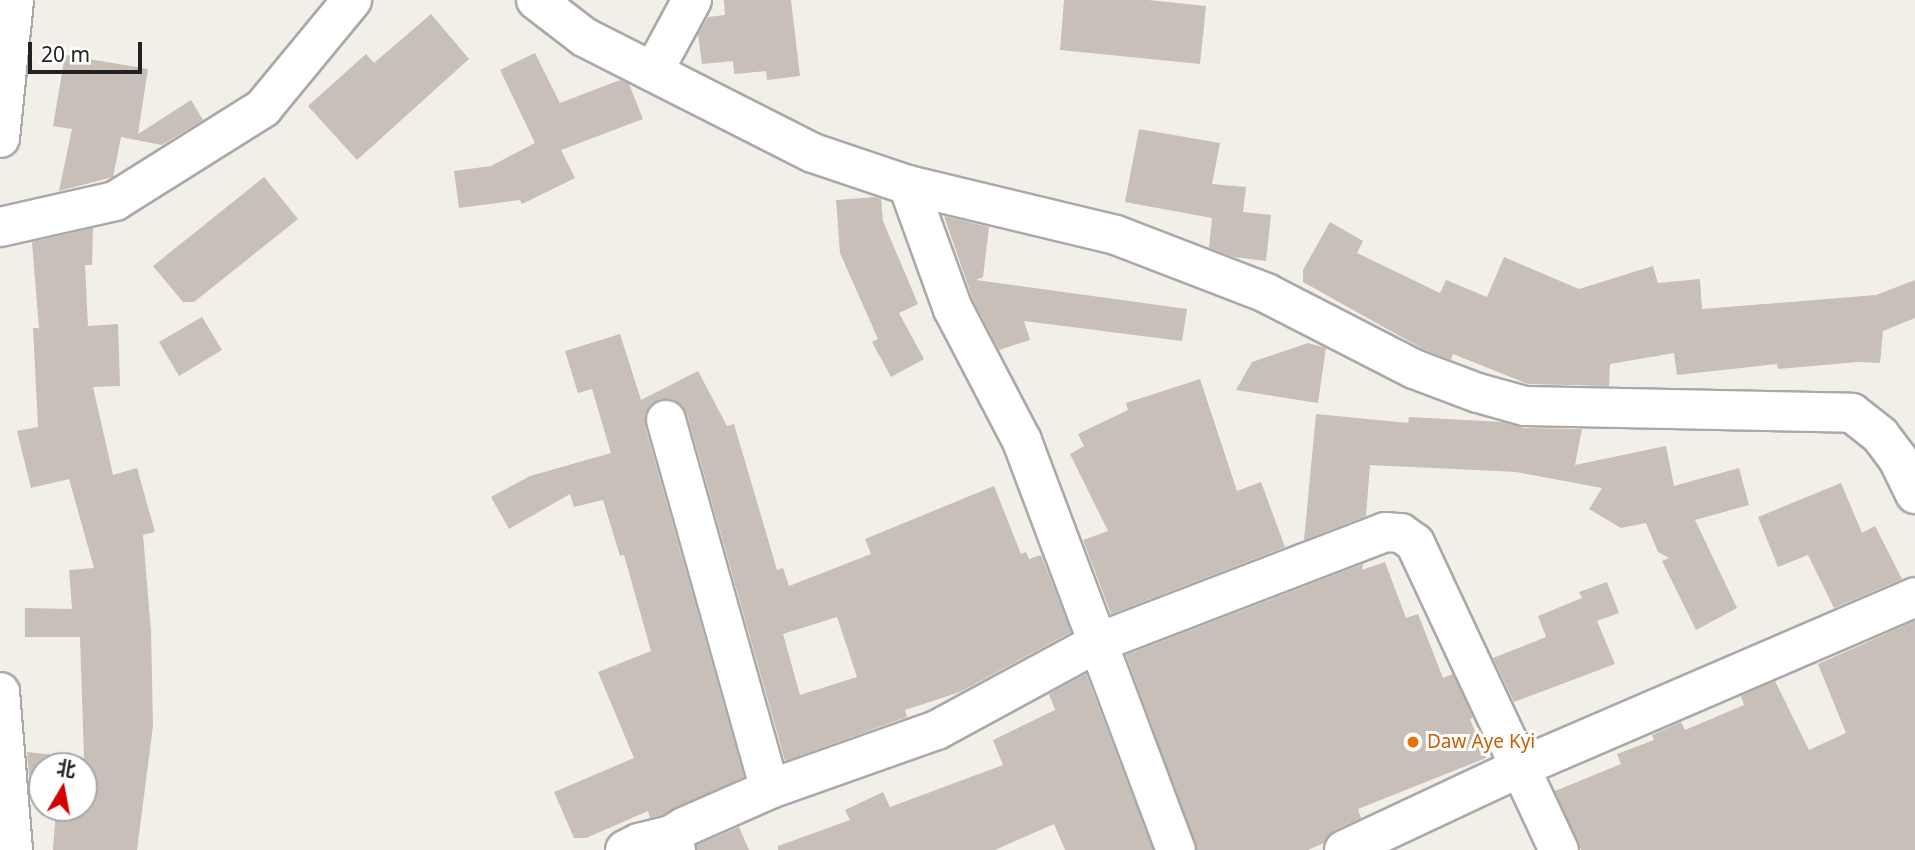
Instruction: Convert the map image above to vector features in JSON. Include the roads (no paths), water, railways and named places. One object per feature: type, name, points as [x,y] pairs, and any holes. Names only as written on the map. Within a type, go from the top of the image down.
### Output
[{"type":"street","points":[[0,138],[14,0]]},
{"type":"street","points":[[0,227],[115,201],[263,108],[352,0]]},
{"type":"street","points":[[536,0],[584,37],[813,153],[908,185],[1116,235],[1266,293],[1414,369],[1478,393],[1525,405],[1852,413],[1880,435],[1898,459],[1915,494]]},
{"type":"street","points":[[653,72],[692,0]]},
{"type":"street","points":[[908,185],[953,309],[1022,441],[1176,850]]},
{"type":"street","points":[[666,420],[770,789]]},
{"type":"street","points":[[625,850],[639,842],[674,843],[770,789],[937,730],[1099,642],[1385,532],[1401,533],[1415,543],[1559,850]]},
{"type":"street","points":[[1344,850],[1521,767],[1915,597]]},
{"type":"street","points":[[0,692],[13,850]]},
{"type":"place","name":"Daw Aye Kyi","points":[[1413,742]]}]
